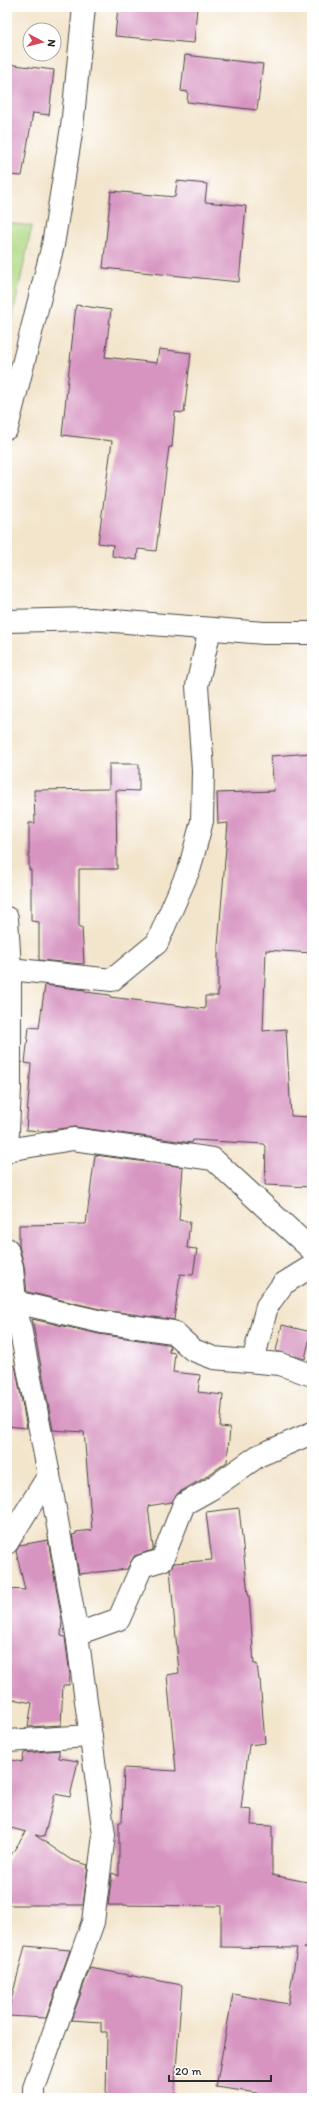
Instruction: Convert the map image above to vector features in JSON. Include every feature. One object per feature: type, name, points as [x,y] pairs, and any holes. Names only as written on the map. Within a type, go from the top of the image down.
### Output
[{"type":"street","points":[[7,428],[53,245],[72,127],[84,7]]},
{"type":"street","points":[[7,620],[89,620],[264,633],[312,633]]},
{"type":"street","points":[[10,969],[112,980],[157,943],[190,867],[202,821],[203,770],[197,686],[210,629]]},
{"type":"street","points":[[7,918],[10,969],[10,1088],[7,1151],[73,1139],[213,1159],[312,1250]]},
{"type":"street","points":[[9,1261],[15,1302],[49,1475],[77,1634],[104,1834],[93,1922],[34,2088],[34,2098]]},
{"type":"street","points":[[253,1361],[267,1306],[283,1284],[312,1266]]},
{"type":"street","points":[[7,1331],[14,1323],[15,1302]]},
{"type":"street","points":[[15,1302],[102,1322],[173,1332],[193,1350],[214,1358],[280,1364],[312,1375]]},
{"type":"street","points":[[77,1634],[120,1619],[142,1566],[162,1560],[184,1504],[211,1489],[258,1456],[312,1433]]},
{"type":"street","points":[[7,1543],[49,1475]]},
{"type":"street","points":[[7,1741],[91,1736]]},
{"type":"green space","points":[[7,223],[32,226],[7,343]]},
{"type":"building","points":[[118,7],[197,7],[194,43],[115,36]]},
{"type":"building","points":[[185,55],[263,64],[257,110],[187,102],[188,92],[181,91]]},
{"type":"building","points":[[7,64],[54,70],[49,115],[33,113],[22,176],[7,175]]},
{"type":"building","points":[[177,181],[207,184],[205,202],[246,206],[239,282],[103,268],[111,191],[175,197]]},
{"type":"building","points":[[76,305],[111,310],[105,357],[157,363],[159,349],[191,353],[184,413],[175,412],[172,447],[169,447],[156,551],[138,549],[137,560],[112,556],[113,545],[98,543],[112,441],[62,435]]},
{"type":"building","points":[[312,753],[312,953],[266,950],[263,1031],[286,1029],[291,1116],[312,1117],[312,1187],[265,1185],[266,1146],[264,1144],[193,1140],[192,1143],[75,1127],[43,1131],[26,1130],[31,1064],[25,1063],[29,1027],[39,1028],[45,985],[85,990],[85,992],[110,995],[110,997],[205,1009],[205,996],[218,996],[218,946],[228,823],[218,824],[217,793],[274,791],[271,756]]},
{"type":"building","points":[[109,764],[139,764],[139,791],[116,790],[117,869],[79,869],[79,927],[82,927],[84,964],[39,960],[39,922],[31,921],[31,870],[29,870],[29,823],[35,823],[34,790],[109,789]]},
{"type":"building","points":[[95,1155],[183,1167],[179,1220],[190,1222],[187,1248],[197,1249],[193,1275],[180,1274],[174,1320],[104,1310],[27,1292],[24,1266],[19,1246],[19,1225],[86,1224]]},
{"type":"building","points":[[32,1319],[99,1334],[167,1344],[170,1346],[169,1352],[175,1353],[173,1372],[200,1375],[198,1392],[223,1395],[220,1427],[230,1428],[227,1462],[204,1478],[178,1493],[172,1502],[148,1506],[153,1550],[134,1556],[127,1569],[79,1574],[72,1535],[76,1534],[76,1532],[92,1530],[84,1432],[53,1430]]},
{"type":"building","points":[[282,1325],[311,1332],[305,1359],[276,1351]]},
{"type":"building","points":[[15,1365],[27,1428],[7,1426],[7,1367]]},
{"type":"building","points":[[239,1508],[249,1595],[254,1664],[257,1664],[260,1680],[265,1743],[249,1745],[241,1809],[252,1810],[251,1825],[272,1826],[272,1875],[312,1883],[312,1948],[304,1948],[312,1949],[312,2098],[256,2098],[257,2093],[216,2087],[233,1994],[288,2004],[297,1948],[221,1947],[221,1906],[108,1905],[112,1873],[119,1876],[119,1822],[122,1822],[124,1768],[176,1771],[167,1675],[179,1673],[170,1569],[174,1563],[212,1560],[206,1512]]},
{"type":"building","points":[[48,1540],[62,1621],[61,1636],[65,1637],[70,1675],[69,1685],[63,1685],[61,1725],[28,1727],[32,1703],[7,1698],[7,1589],[25,1590],[16,1551],[20,1545]]},
{"type":"building","points":[[59,1750],[59,1758],[78,1761],[70,1797],[55,1794],[44,1837],[35,1835],[71,1860],[88,1865],[83,1905],[7,1905],[7,1861],[26,1832],[7,1827],[7,1759],[22,1762],[24,1753]]},
{"type":"building","points":[[25,1946],[70,1950],[46,2018],[7,2016]]},
{"type":"building","points":[[90,1968],[182,1985],[174,2098],[106,2098],[107,2032],[101,2032],[101,2022],[71,2020]]}]
